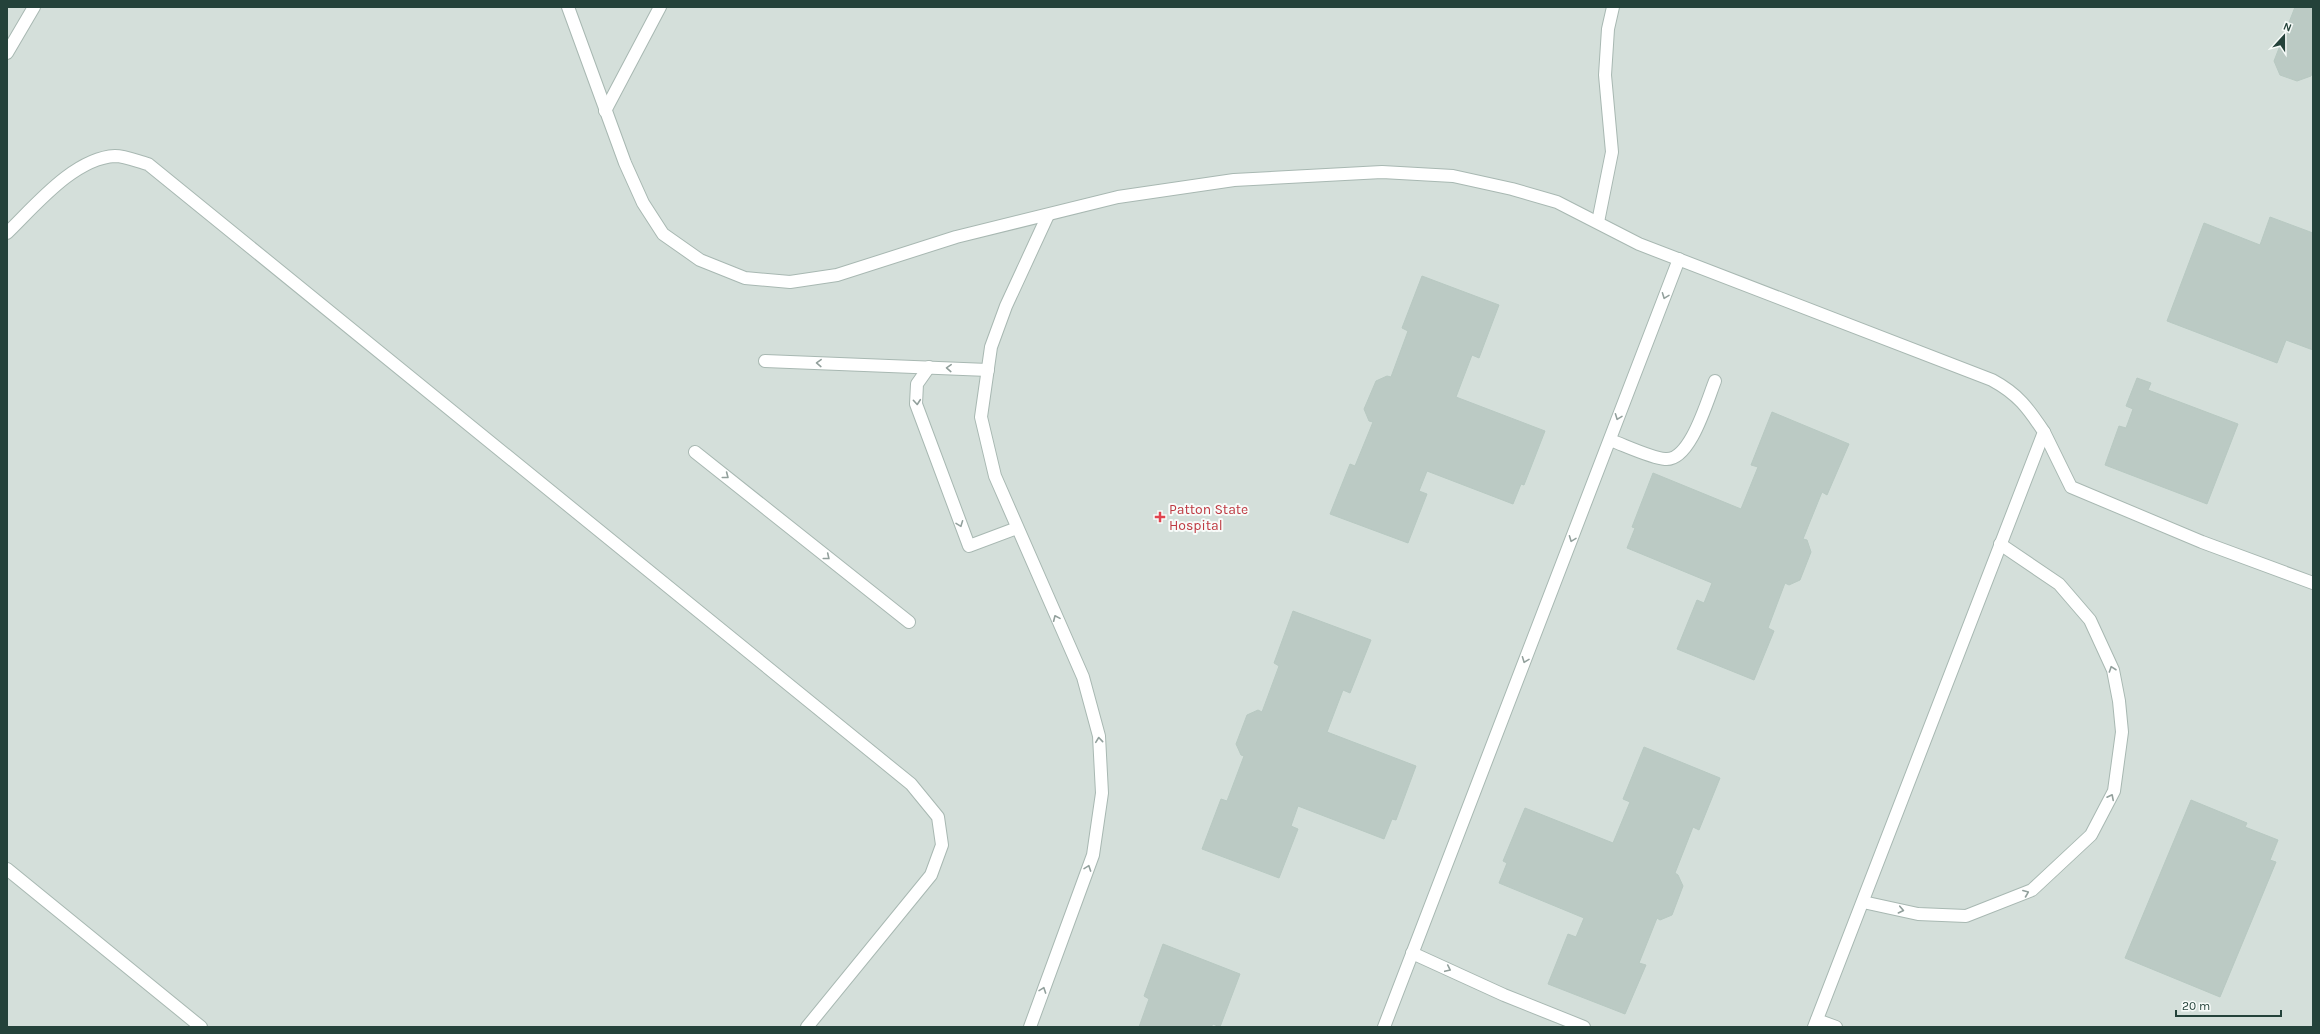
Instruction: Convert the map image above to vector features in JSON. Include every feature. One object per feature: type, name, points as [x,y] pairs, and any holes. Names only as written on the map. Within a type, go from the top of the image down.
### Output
[{"type":"street","points":[[7,53],[34,7]]},
{"type":"street","points":[[568,7],[625,163],[643,203],[663,234],[700,260],[745,278],[790,282],[837,275],[956,237],[1118,197],[1234,180],[1382,172],[1453,176],[1512,189],[1557,202],[1639,244],[1992,380],[2008,389],[2024,403],[2044,432],[2071,487],[2202,542],[2313,583]]},
{"type":"street","points":[[605,111],[660,7]]},
{"type":"street","points":[[1598,222],[1612,152],[1605,75],[1608,29],[1613,7]]},
{"type":"street","points":[[7,233],[60,182],[87,163],[116,156],[148,164],[911,784],[938,817],[942,845],[931,875],[807,1027]]},
{"type":"street","points":[[1030,1027],[1093,855],[1102,793],[1098,736],[1083,677],[995,476],[981,417],[991,347],[1006,306],[1048,215]]},
{"type":"street","points":[[1384,1027],[1679,259]]},
{"type":"street","points":[[765,361],[988,370]]},
{"type":"street","points":[[929,367],[917,384],[916,404],[969,546],[1017,528]]},
{"type":"street","points":[[1610,440],[1665,460],[1676,458],[1683,452],[1690,442],[1715,381]]},
{"type":"street","points":[[1836,1027],[1816,1023],[2044,432]]},
{"type":"street","points":[[695,452],[909,622]]},
{"type":"street","points":[[1863,902],[1918,914],[1966,916],[2032,890],[2091,835],[2114,791],[2122,732],[2119,701],[2113,670],[2090,620],[2059,584],[2000,544]]},
{"type":"street","points":[[7,869],[201,1027]]},
{"type":"street","points":[[1412,952],[1504,995],[1584,1027]]},
{"type":"shaded area","name":"Patton State Hospital","points":[[7,7],[2313,7],[2313,1027],[7,1027]]},
{"type":"building","points":[[2295,7],[2313,7],[2313,71],[2311,76],[2297,81],[2280,75],[2274,61]]},
{"type":"building","points":[[2270,217],[2313,233],[2313,350],[2286,340],[2277,363],[2167,321],[2204,223],[2260,245]]},
{"type":"building","points":[[1422,276],[1499,305],[1479,358],[1472,355],[1456,397],[1545,431],[1524,485],[1521,484],[1513,504],[1427,471],[1419,491],[1427,494],[1408,543],[1330,514],[1350,464],[1355,466],[1373,422],[1369,421],[1364,409],[1376,381],[1387,376],[1391,377],[1408,331],[1402,328]]},
{"type":"building","points":[[2137,378],[2151,383],[2148,390],[2238,424],[2207,504],[2105,465],[2119,426],[2126,428],[2133,409],[2126,406]]},
{"type":"building","points":[[1772,412],[1849,444],[1827,495],[1822,492],[1803,539],[1807,540],[1811,552],[1800,580],[1789,585],[1785,583],[1768,628],[1774,631],[1754,680],[1677,649],[1697,600],[1704,603],[1712,583],[1627,548],[1635,528],[1632,527],[1653,473],[1741,509],[1758,467],[1751,465]]},
{"type":"building","points":[[1293,611],[1371,640],[1350,693],[1343,690],[1327,732],[1416,766],[1396,820],[1392,819],[1384,839],[1298,806],[1291,826],[1298,829],[1279,878],[1202,849],[1221,799],[1227,801],[1244,756],[1241,755],[1236,744],[1247,715],[1258,710],[1262,712],[1279,666],[1274,663]]},
{"type":"building","points":[[1644,747],[1720,778],[1699,830],[1693,827],[1675,873],[1678,875],[1683,886],[1672,915],[1660,920],[1657,918],[1639,963],[1646,965],[1625,1014],[1548,984],[1568,934],[1576,937],[1584,918],[1499,883],[1507,863],[1503,861],[1525,808],[1613,843],[1630,802],[1623,799]]},
{"type":"building","points":[[2191,800],[2247,823],[2245,827],[2278,840],[2270,860],[2276,862],[2220,997],[2125,958]]},
{"type":"building","points":[[1163,944],[1240,974],[1220,1027],[1213,1024],[1211,1027],[1139,1027],[1149,999],[1144,996]]},
{"type":"place","name":"Patton State Hospital","points":[[1160,517]]}]
